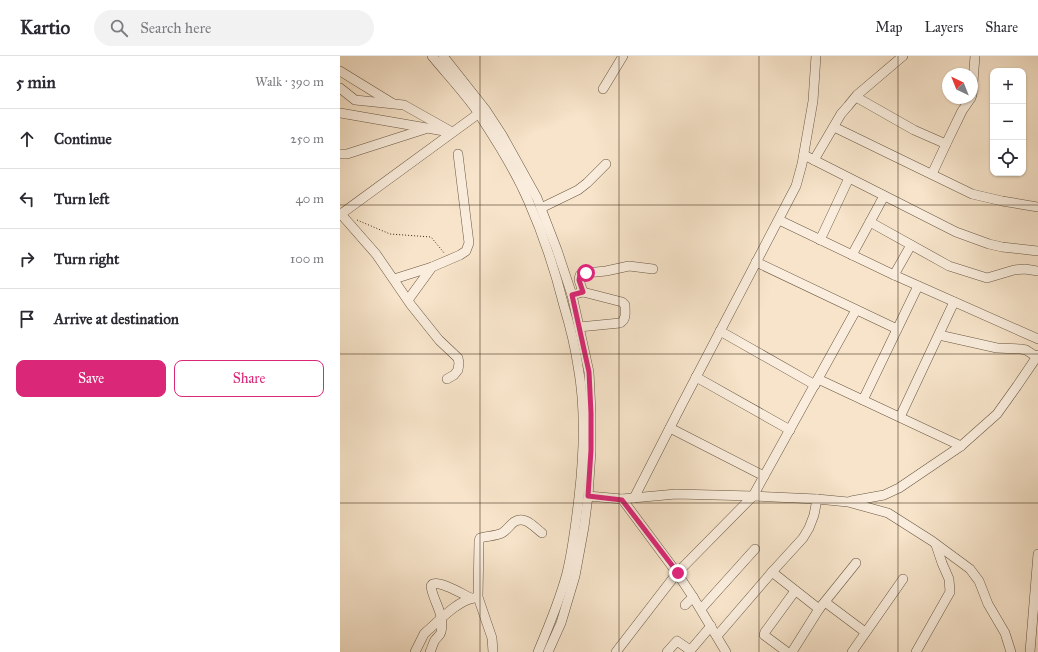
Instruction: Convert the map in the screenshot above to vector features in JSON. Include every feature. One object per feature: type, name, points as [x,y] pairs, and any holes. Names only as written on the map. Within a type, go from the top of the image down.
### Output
[{"type":"street","points":[[432,56],[502,135],[537,198],[572,295],[588,365],[591,413],[591,450],[584,527],[575,576],[561,623],[548,652]]},
{"type":"street","points":[[443,56],[482,111],[524,192],[546,243],[569,324],[580,378],[583,410],[583,451],[576,526],[567,573],[552,621],[538,652]]},
{"type":"street","points":[[603,88],[623,56]]},
{"type":"street","points":[[634,498],[796,186],[804,155],[813,101],[816,56]]},
{"type":"street","points":[[814,160],[841,114],[856,97],[903,56]]},
{"type":"street","points":[[974,68],[975,56]]},
{"type":"street","points":[[340,71],[394,104]]},
{"type":"street","points":[[340,88],[354,100],[404,105],[452,132]]},
{"type":"street","points":[[856,97],[914,130],[946,144]]},
{"type":"street","points":[[932,174],[962,111],[967,104]]},
{"type":"street","points":[[447,379],[454,375],[458,370],[458,358],[439,340],[408,300],[376,254],[341,213],[482,111]]},
{"type":"street","points":[[340,113],[452,132]]},
{"type":"street","points":[[834,127],[972,194],[1002,202],[1038,207]]},
{"type":"street","points":[[340,154],[347,154],[427,128]]},
{"type":"street","points":[[394,279],[432,267],[450,260],[466,251],[469,243],[458,154]]},
{"type":"street","points":[[804,155],[956,232],[1002,247],[1038,251]]},
{"type":"street","points":[[540,208],[578,190],[606,164]]},
{"type":"street","points":[[820,240],[849,178]]},
{"type":"street","points":[[852,255],[884,196]]},
{"type":"street","points":[[779,220],[894,275],[1038,339]]},
{"type":"street","points":[[870,222],[950,266],[987,278],[1014,270],[1026,269],[1038,271]]},
{"type":"street","points":[[894,275],[911,245]]},
{"type":"street","points":[[756,262],[898,329]]},
{"type":"street","points":[[583,292],[579,280],[580,275],[586,273],[606,271],[629,266],[653,269]]},
{"type":"street","points":[[408,300],[432,267]]},
{"type":"street","points":[[863,400],[918,286]]},
{"type":"street","points":[[572,295],[583,292],[622,302],[625,305],[624,321],[620,323],[579,327]]},
{"type":"street","points":[[900,417],[954,302]]},
{"type":"street","points":[[616,652],[678,573],[753,496],[856,310]]},
{"type":"street","points":[[720,331],[816,382],[863,400],[961,446]]},
{"type":"street","points":[[848,502],[884,495],[899,488],[961,446],[997,414],[1037,356],[1022,349],[998,348],[939,335]]},
{"type":"street","points":[[696,377],[790,430]]},
{"type":"street","points":[[670,428],[764,476]]},
{"type":"street","points":[[588,496],[622,500],[676,494],[817,499],[848,502],[888,513],[932,541],[970,569],[979,581],[988,604],[1005,633],[1011,652]]},
{"type":"street","points":[[717,636],[803,538],[814,515],[817,499]]},
{"type":"street","points":[[622,500],[678,573],[726,652]]},
{"type":"street","points":[[493,652],[492,638],[475,598],[480,538],[499,534],[514,522],[520,520],[526,521],[542,533]]},
{"type":"street","points":[[916,652],[950,592],[949,579],[936,545]]},
{"type":"street","points":[[701,609],[755,549]]},
{"type":"street","points":[[1030,652],[1038,554]]},
{"type":"street","points":[[792,652],[822,606],[856,563]]},
{"type":"street","points":[[772,572],[795,591],[865,632]]},
{"type":"street","points":[[852,652],[903,579]]},
{"type":"street","points":[[430,652],[441,633],[441,619],[431,586],[433,584],[442,585],[475,598]]},
{"type":"street","points":[[787,652],[764,635],[795,591]]},
{"type":"street","points":[[685,605],[693,597]]},
{"type":"street","points":[[415,652],[424,634],[450,611],[467,600],[475,598]]},
{"type":"street","points":[[667,652],[677,641],[690,651],[711,626]]},
{"type":"path","points":[[355,220],[390,234],[431,237],[450,260]]},
{"type":"route","points":[[586,273],[580,275],[579,280],[583,292],[572,295],[589,372],[591,450],[588,496],[622,500],[678,573]]}]
